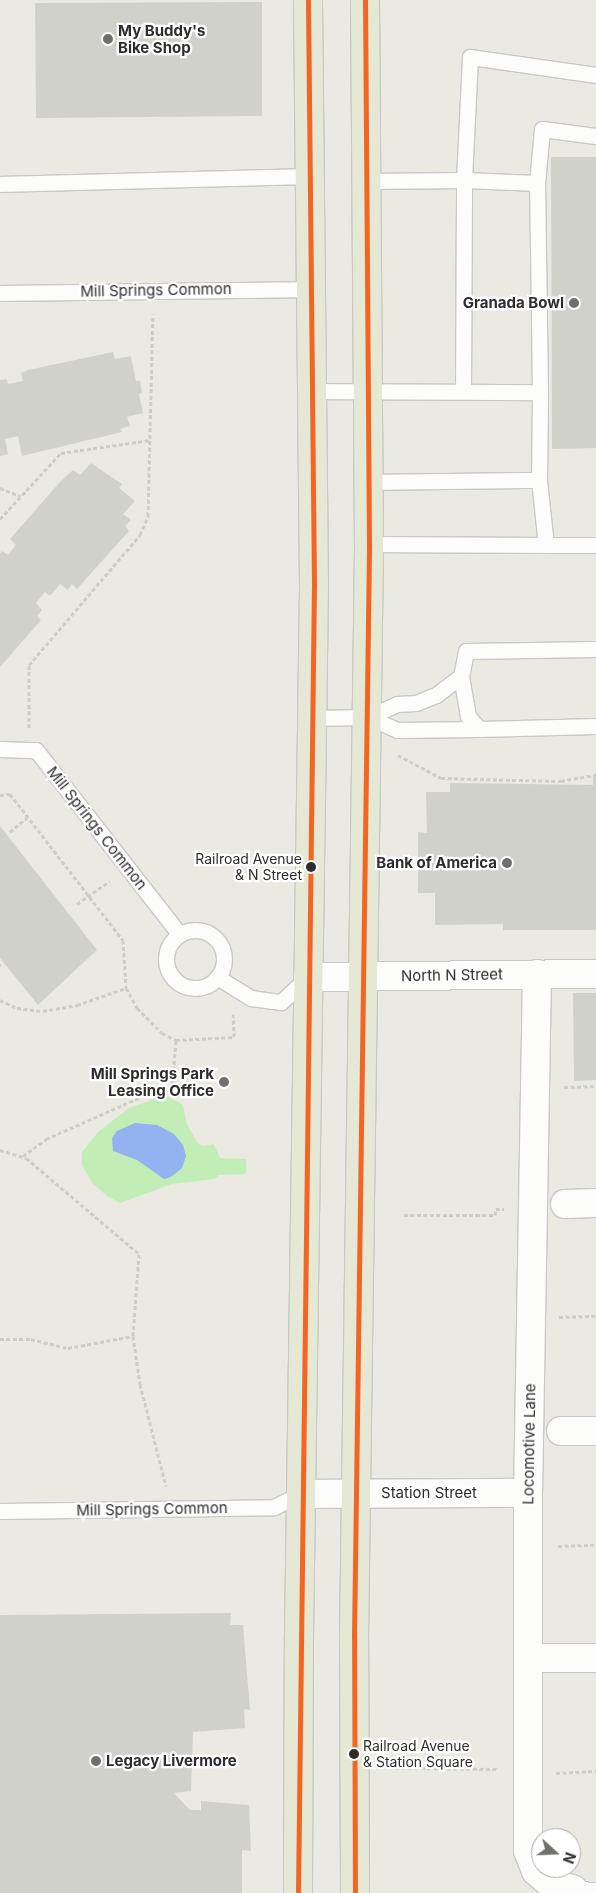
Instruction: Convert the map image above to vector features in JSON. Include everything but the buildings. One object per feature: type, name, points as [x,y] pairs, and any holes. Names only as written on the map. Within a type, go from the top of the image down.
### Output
[{"type":"main road","points":[[298,1893],[314,391],[308,0]]},
{"type":"main road","points":[[355,1893],[356,1493],[370,482],[365,0]]},
{"type":"street","name":"Locomotive Lane","points":[[537,974],[528,1493],[528,1852],[536,1871],[550,1883],[584,1889]]},
{"type":"street","name":"North N Street","points":[[308,976],[596,974]]},
{"type":"street","points":[[565,1204],[596,1204]]},
{"type":"street","points":[[561,1431],[596,1430]]},
{"type":"street","name":"Station Street","points":[[301,1494],[528,1493]]},
{"type":"street","points":[[528,1658],[596,1658]]},
{"type":"lane","points":[[463,389],[464,180],[470,57],[596,75]]},
{"type":"lane","points":[[546,545],[539,480],[540,392],[537,183],[542,129],[596,136]]},
{"type":"lane","points":[[0,184],[311,176]]},
{"type":"lane","points":[[368,181],[464,180],[537,183]]},
{"type":"lane","name":"Mill Springs Common","points":[[0,293],[312,289]]},
{"type":"lane","points":[[314,391],[463,389],[540,392]]},
{"type":"lane","points":[[370,482],[539,480]]},
{"type":"lane","points":[[369,544],[596,545]]},
{"type":"lane","points":[[479,729],[468,716],[461,676],[466,651],[596,649]]},
{"type":"lane","points":[[368,718],[397,704],[416,703],[436,695],[461,676]]},
{"type":"lane","points":[[312,718],[368,718],[397,730],[596,726]]},
{"type":"lane","points":[[0,749],[29,750]]},
{"type":"lane","name":"Mill Springs Common","points":[[29,750],[36,750],[179,934]]},
{"type":"lane","points":[[197,929],[205,931],[219,943],[224,961],[217,978],[200,988],[190,988],[172,978],[167,970],[166,950],[179,934],[197,929]]},
{"type":"lane","points":[[217,978],[251,998],[281,1002],[308,976]]},
{"type":"lane","name":"Mill Springs Common","points":[[0,1511],[274,1507],[301,1494]]},
{"type":"path","points":[[29,750],[29,665],[140,536],[148,516],[154,290]]},
{"type":"path","points":[[0,518],[61,453],[150,440]]},
{"type":"path","points":[[0,488],[20,496]]},
{"type":"path","points":[[397,754],[441,778],[561,781],[596,774]]},
{"type":"path","points":[[0,795],[10,794],[123,940],[122,964],[126,988],[136,1008],[162,1033],[176,1040],[234,1037],[232,987]]},
{"type":"path","points":[[10,832],[28,817]]},
{"type":"path","points":[[78,904],[129,868]]},
{"type":"path","points":[[0,1000],[17,1008],[43,1011],[77,1005],[126,988]]},
{"type":"path","points":[[22,1156],[46,1139],[150,1093],[172,1090],[176,1040]]},
{"type":"path","points":[[554,1088],[596,1086]]},
{"type":"path","points":[[0,1150],[22,1156],[139,1254],[134,1336],[140,1384],[171,1508]]},
{"type":"path","points":[[404,1215],[495,1215],[496,1208],[510,1209]]},
{"type":"path","points":[[550,1317],[596,1316]]},
{"type":"path","points":[[0,1339],[31,1339],[68,1348],[134,1336]]},
{"type":"path","points":[[548,1546],[596,1545]]},
{"type":"path","points":[[395,1768],[504,1770]]},
{"type":"path","points":[[553,1773],[596,1771]]},
{"type":"green space","points":[[165,1095],[183,1105],[187,1124],[197,1142],[202,1146],[214,1144],[220,1158],[246,1159],[246,1174],[219,1175],[215,1179],[172,1184],[120,1203],[107,1196],[92,1183],[82,1165],[82,1152],[98,1132],[129,1108]]},
{"type":"water","points":[[135,1123],[157,1125],[174,1134],[183,1145],[186,1156],[182,1168],[171,1177],[164,1179],[137,1160],[113,1151],[112,1138],[117,1131]]},
{"type":"transit line","points":[[298,1893],[314,584],[308,0]]},
{"type":"transit line","points":[[355,1893],[354,1638],[369,544],[365,0]]},
{"type":"place","name":"My Buddy's Bike Shop","points":[[108,39]]},
{"type":"place","name":"Granada Bowl","points":[[574,303]]},
{"type":"place","name":"Bank of America","points":[[507,863]]},
{"type":"place","name":"Railroad Avenue & N Street","points":[[311,867]]},
{"type":"place","name":"Mill Springs Park Leasing Office","points":[[224,1082]]},
{"type":"place","name":"Railroad Avenue & Station Square","points":[[354,1754]]},
{"type":"place","name":"Legacy Livermore","points":[[96,1761]]}]
